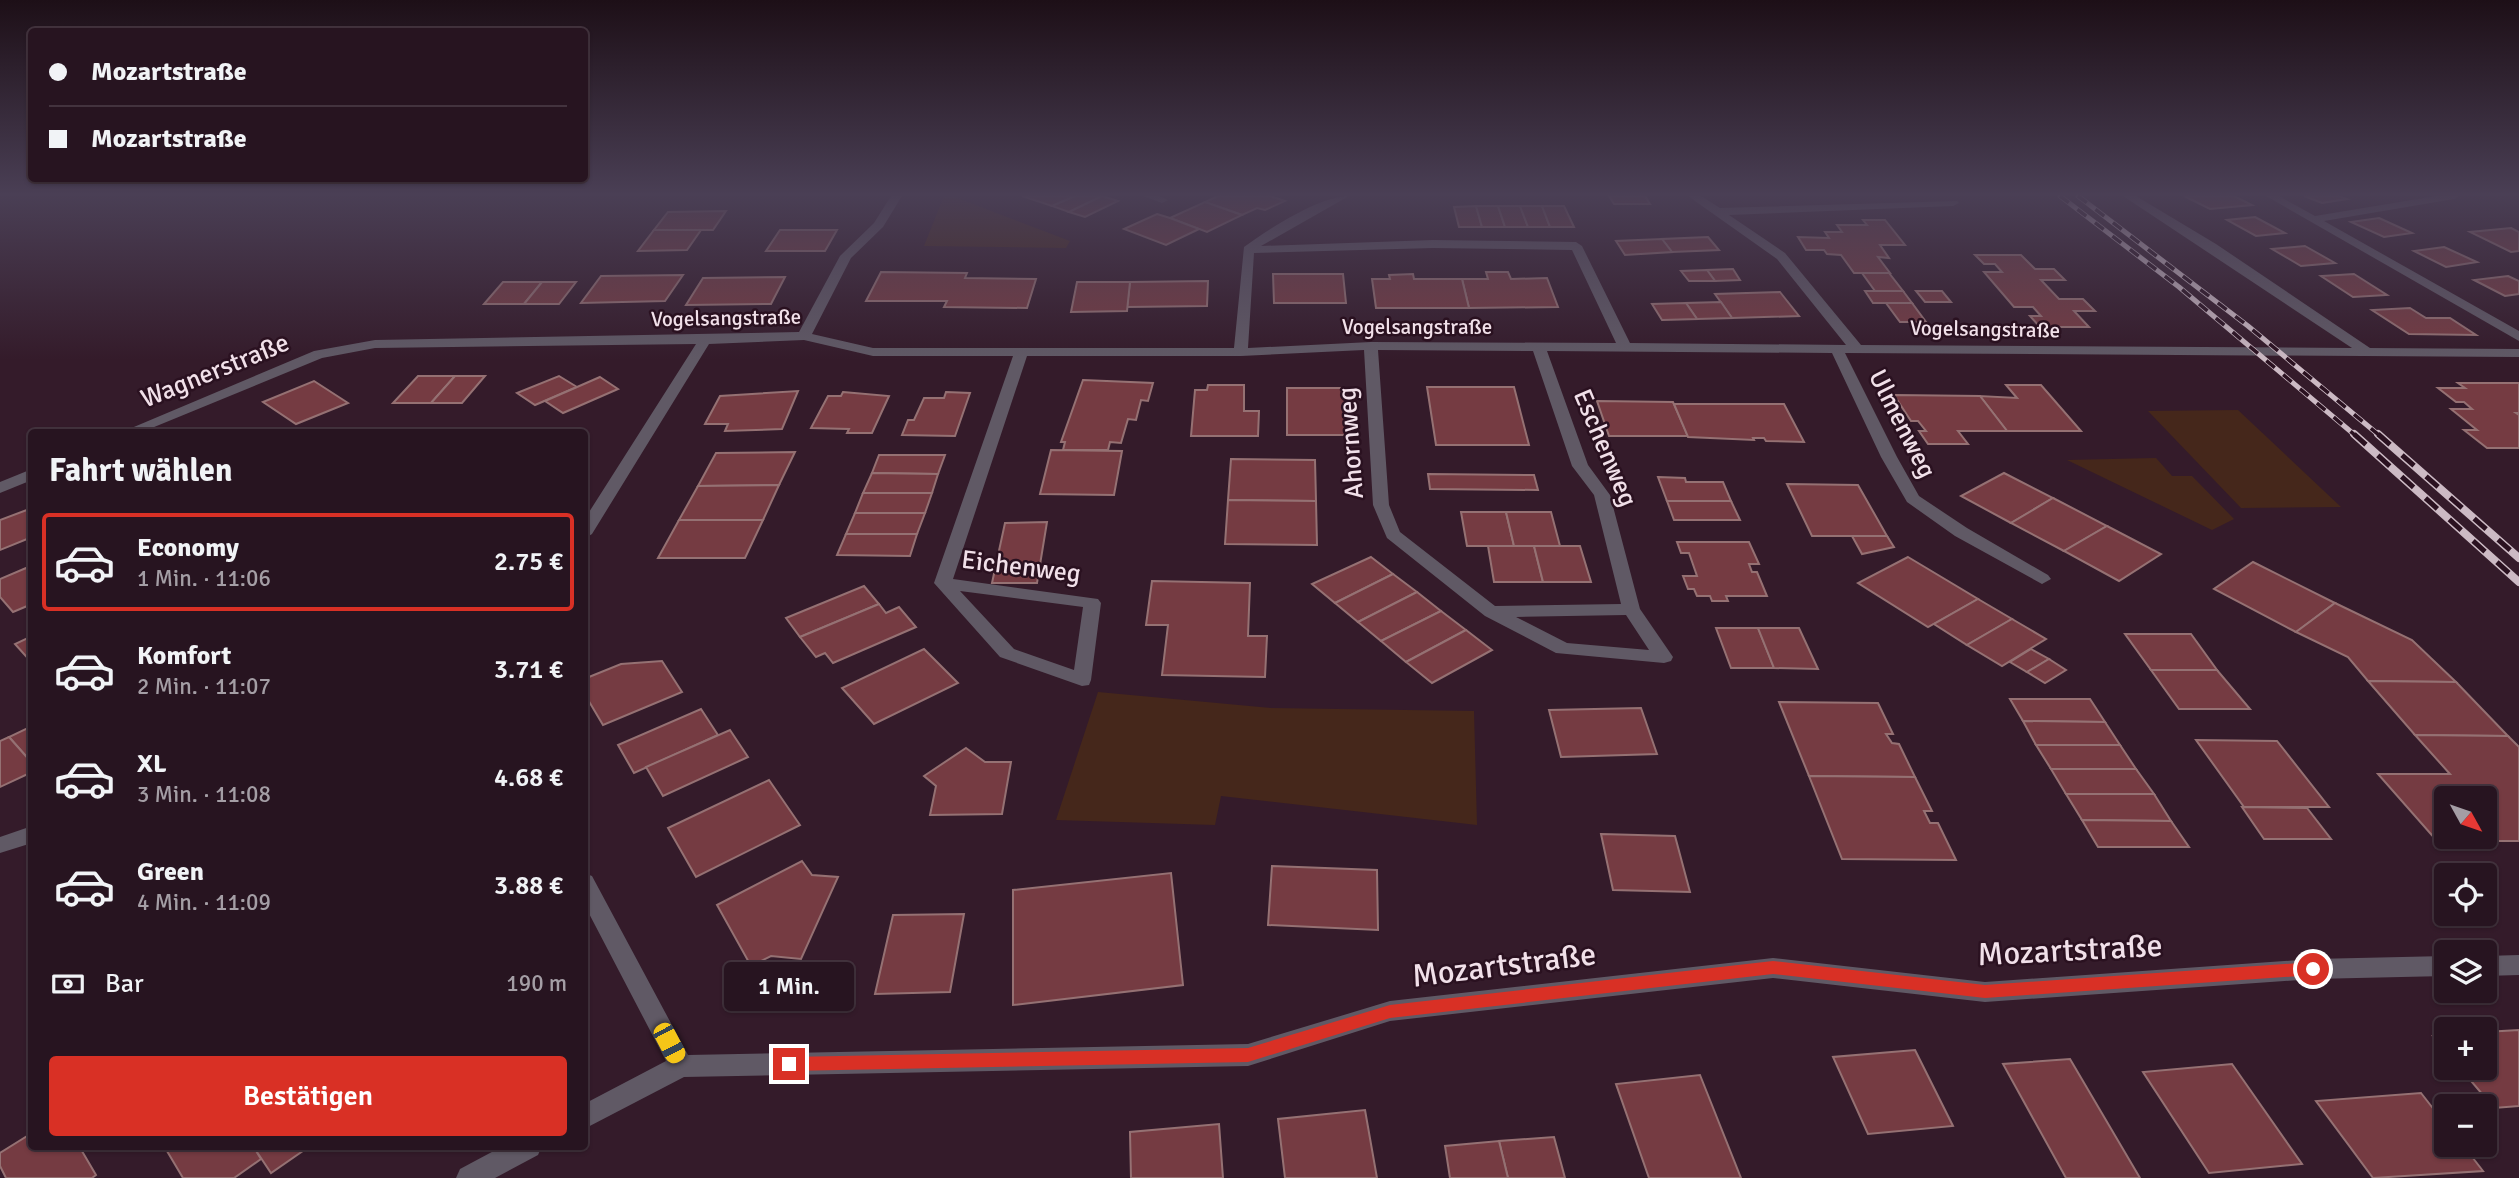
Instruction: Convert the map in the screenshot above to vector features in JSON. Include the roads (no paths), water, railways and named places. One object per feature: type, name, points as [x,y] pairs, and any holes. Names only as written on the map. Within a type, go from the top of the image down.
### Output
[{"type":"street","points":[[804,336],[846,256],[851,251]]},
{"type":"street","points":[[1241,352],[1248,251]]},
{"type":"street","points":[[1578,251],[1626,349]]},
{"type":"street","points":[[1773,251],[1781,256],[1856,348]]},
{"type":"street","points":[[2218,251],[2370,354]]},
{"type":"street","points":[[2370,251],[2519,337]]},
{"type":"street","name":"Vogelsangstraße","points":[[319,354],[374,344],[705,340],[804,336],[873,352],[1241,352],[1371,346],[2519,353]]},
{"type":"street","points":[[588,528],[705,340]]},
{"type":"street","name":"Ahornweg","points":[[1371,346],[1381,505],[1394,534],[1491,612],[1563,649],[1664,657],[1632,609]]},
{"type":"street","name":"Eschenweg","points":[[1539,348],[1580,466],[1602,495],[1632,609]]},
{"type":"street","name":"Ulmenweg","points":[[1836,348],[1889,457],[1913,499],[1961,532],[2042,579]]},
{"type":"street","name":"Eichenweg","points":[[943,583],[1021,353]]},
{"type":"street","name":"Wagnerstraße","points":[[137,429],[319,354]]},
{"type":"street","points":[[0,488],[28,476]]},
{"type":"street","name":"Eichenweg","points":[[943,583],[1093,603],[1082,680],[1007,653],[943,583]]},
{"type":"street","points":[[1491,612],[1632,609]]},
{"type":"street","points":[[0,845],[28,835]]},
{"type":"street","points":[[588,890],[681,1066]]},
{"type":"street","points":[[2497,966],[2519,965]]},
{"type":"street","name":"Mozartstraße","points":[[588,1115],[681,1066],[1248,1055],[1390,1012],[1773,968],[1985,992],[2313,969],[2434,967]]},
{"type":"street","points":[[469,1178],[522,1150]]},
{"type":"railway","points":[[2132,251],[2179,287],[2356,436]]},
{"type":"railway","points":[[2150,251],[2248,326],[2380,436]]},
{"type":"railway","points":[[2354,434],[2519,582]]},
{"type":"railway","points":[[2378,434],[2519,558]]}]
